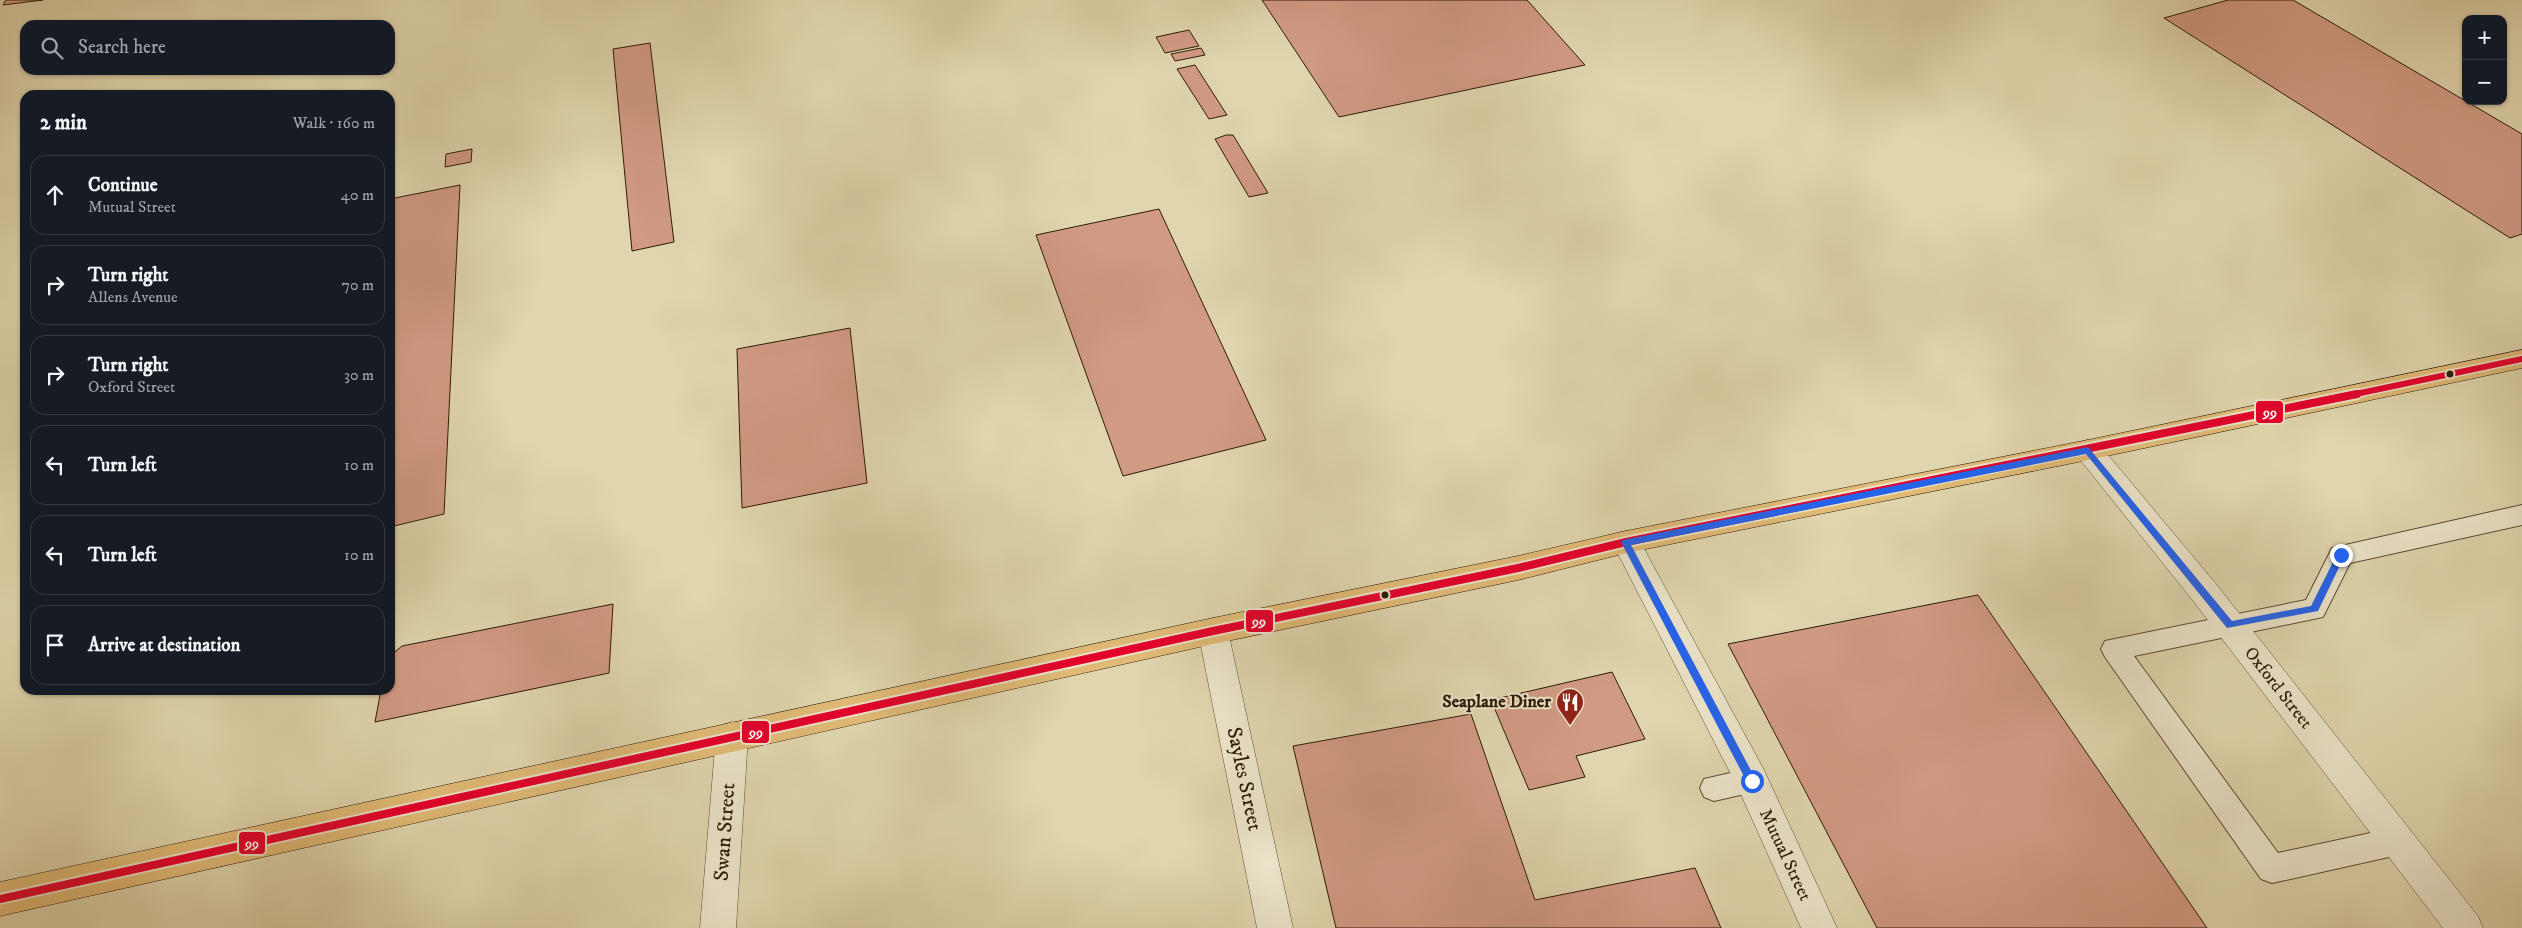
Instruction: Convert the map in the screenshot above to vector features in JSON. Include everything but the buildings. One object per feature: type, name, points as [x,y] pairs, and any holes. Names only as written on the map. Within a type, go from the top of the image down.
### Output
[{"type":"main road","points":[[0,899],[1213,631],[1518,568],[1626,542],[2088,450],[2522,359]]},
{"type":"street","name":"Oxford Street","points":[[2088,450],[2230,625],[2465,928]]},
{"type":"street","name":"Mutual Street","points":[[1626,542],[1752,781],[1819,928]]},
{"type":"street","name":"Sayles Street","points":[[1213,631],[1275,928]]},
{"type":"street","name":"Swan Street","points":[[718,928],[732,736]]},
{"type":"lane","points":[[2398,841],[2272,869],[2114,649],[2314,609],[2341,555],[2522,515]]},
{"type":"lane","points":[[1714,788],[1752,781]]},
{"type":"transit line","name":"99","points":[[0,899],[1213,631],[1518,568],[1626,542],[2088,450],[2522,359]]},
{"type":"place","name":"Seaplane Diner","points":[[1570,726]]},
{"type":"route","points":[[1752,781],[1626,542],[2088,450],[2230,625],[2314,609],[2341,555]]}]
